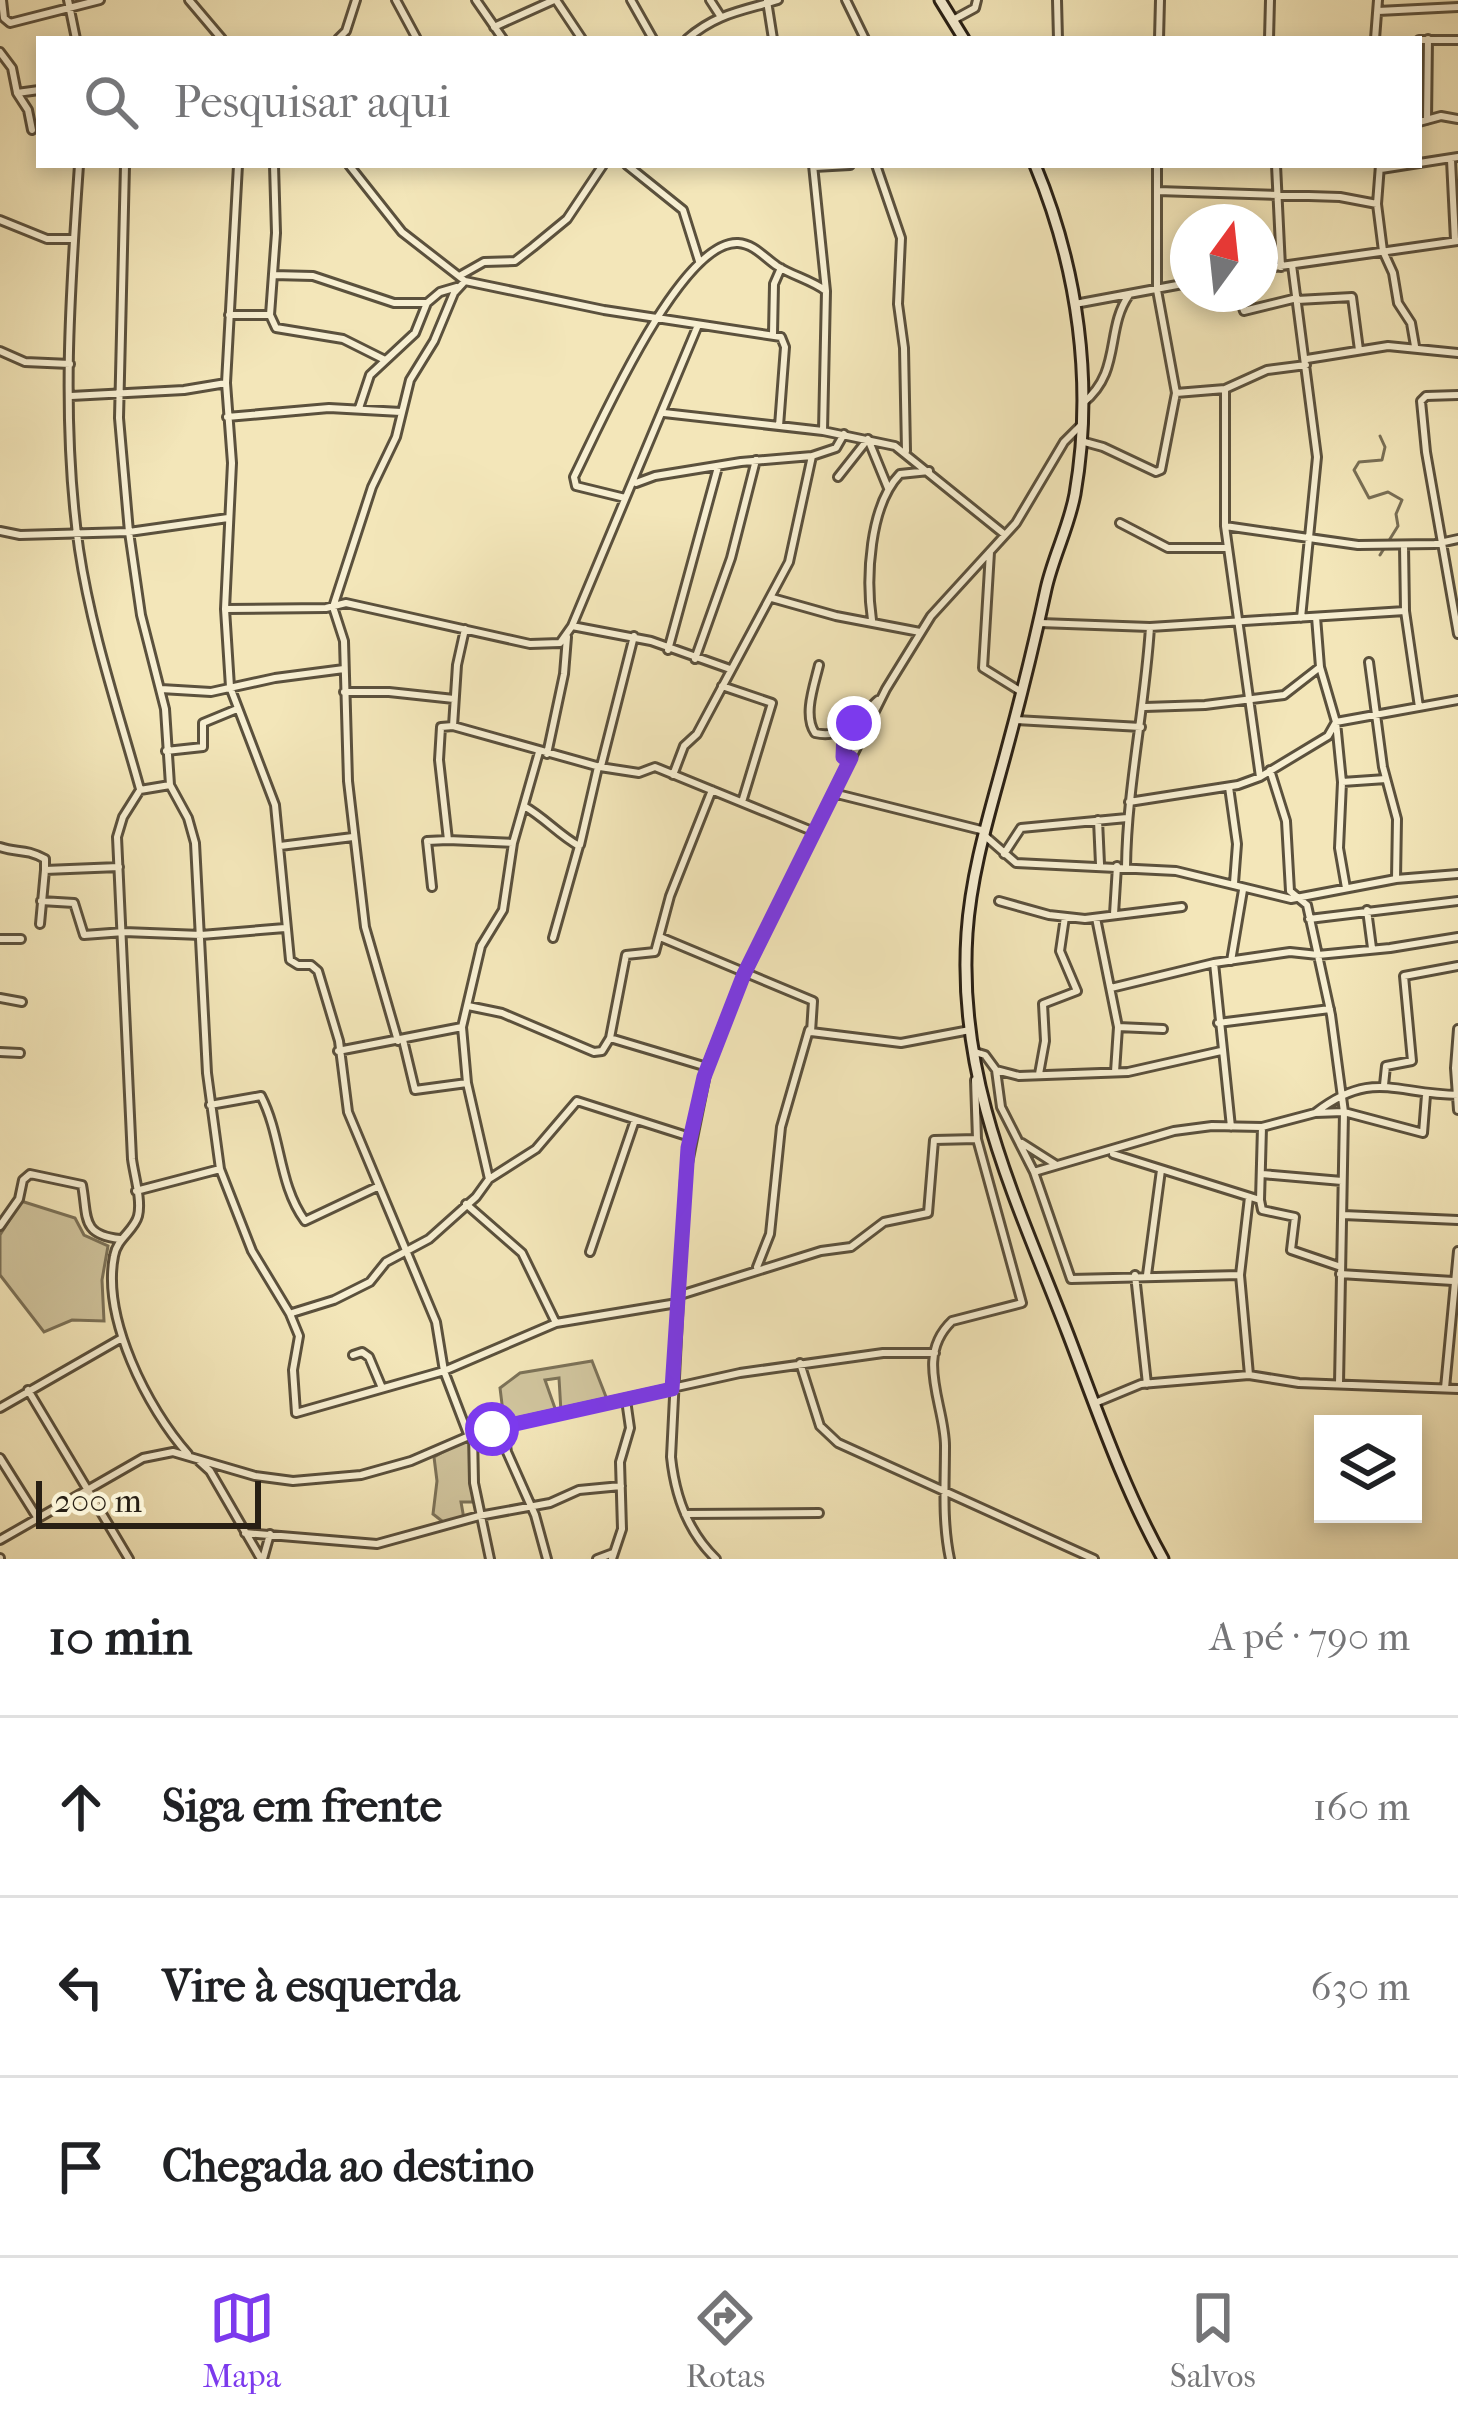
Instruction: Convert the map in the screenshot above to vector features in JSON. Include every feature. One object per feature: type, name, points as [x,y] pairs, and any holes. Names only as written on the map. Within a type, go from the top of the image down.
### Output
[{"type":"main road","points":[[940,0],[962,36]]},
{"type":"main road","points":[[1036,168],[1066,258],[1075,304],[1083,403],[1081,441],[1074,499],[1047,586],[974,878],[967,939],[972,1052],[992,1139],[1131,1497],[1163,1559]]},
{"type":"street","points":[[1,31],[2,0]]},
{"type":"street","points":[[4,18],[10,23],[100,0]]},
{"type":"street","points":[[189,0],[219,36]]},
{"type":"street","points":[[341,36],[356,0]]},
{"type":"street","points":[[396,0],[415,36]]},
{"type":"street","points":[[476,0],[500,36]]},
{"type":"street","points":[[494,27],[555,0],[580,36]]},
{"type":"street","points":[[631,0],[651,36]]},
{"type":"street","points":[[710,0],[721,17]]},
{"type":"street","points":[[692,36],[749,5],[778,0]]},
{"type":"street","points":[[846,0],[864,36]]},
{"type":"street","points":[[953,20],[975,8],[977,0]]},
{"type":"street","points":[[1057,0],[1058,36]]},
{"type":"street","points":[[1159,36],[1160,0]]},
{"type":"street","points":[[1269,36],[1270,0]]},
{"type":"street","points":[[1375,36],[1378,0]]},
{"type":"street","points":[[767,2],[773,36]]},
{"type":"street","points":[[69,5],[75,36]]},
{"type":"street","points":[[1378,11],[1458,7]]},
{"type":"street","points":[[1458,40],[1423,39],[1423,121],[1441,116],[1458,119]]},
{"type":"street","points":[[0,52],[12,68],[32,130]]},
{"type":"street","points":[[17,93],[36,91]]},
{"type":"street","points":[[1278,267],[1457,241],[1454,159],[1422,162]]},
{"type":"street","points":[[79,168],[68,333],[77,532],[90,604],[140,790],[119,826],[118,867],[138,1217],[120,1239],[110,1282],[122,1338],[176,1440],[189,1455],[214,1469],[322,1480],[386,1469],[470,1434],[672,1389],[800,1363],[883,1353],[935,1353]]},
{"type":"street","points":[[125,168],[121,394],[129,532],[141,615],[161,689],[170,785],[192,828],[210,1105],[220,1169],[252,1251],[299,1336],[292,1370],[296,1413],[444,1371],[556,1323],[677,1299],[755,1270],[851,1246],[884,1222],[928,1213],[934,1140],[977,1139]]},
{"type":"street","points":[[238,168],[226,383],[232,463],[225,609],[230,687],[272,794],[292,964],[311,965],[318,971],[337,1030],[345,1102],[439,1331],[444,1371],[470,1434],[479,1516],[490,1559]]},
{"type":"street","points":[[274,168],[270,316],[280,330],[343,339],[386,360]]},
{"type":"street","points":[[351,168],[402,232],[462,281],[604,310],[781,337],[785,347],[779,426]]},
{"type":"street","points":[[359,408],[370,375],[415,334],[427,303],[484,262],[514,261],[533,248],[567,220],[601,168]]},
{"type":"street","points":[[631,168],[683,210],[699,261]]},
{"type":"street","points":[[814,168],[826,291],[824,431]]},
{"type":"street","points":[[877,168],[901,238],[898,304],[904,348],[906,451]]},
{"type":"street","points":[[1081,441],[1159,472],[1176,393],[1156,290],[1157,168]]},
{"type":"street","points":[[1276,168],[1281,267]]},
{"type":"street","points":[[1380,168],[1377,204],[1383,251],[1398,303],[1412,323],[1415,346]]},
{"type":"street","points":[[1158,191],[1377,204]]},
{"type":"street","points":[[0,220],[47,238],[74,239]]},
{"type":"street","points":[[626,499],[576,486],[574,477],[659,316],[699,261],[726,244],[751,246],[826,291]]},
{"type":"street","points":[[1292,265],[1317,457],[1301,618]]},
{"type":"street","points":[[773,334],[775,284],[781,268]]},
{"type":"street","points":[[273,275],[313,276],[394,304],[427,303]]},
{"type":"street","points":[[462,281],[410,380],[396,437],[372,487],[333,607],[344,641],[353,837],[367,935],[415,1090],[467,1083]]},
{"type":"street","points":[[1075,304],[1170,287]]},
{"type":"street","points":[[1083,403],[1104,378],[1129,295]]},
{"type":"street","points":[[1278,303],[1352,297],[1359,350]]},
{"type":"street","points":[[230,315],[270,316]]},
{"type":"street","points":[[489,1179],[467,1083],[462,1027],[481,946],[503,910],[513,842],[564,674],[567,637],[698,326]]},
{"type":"street","points":[[1176,393],[1225,388],[1267,370],[1359,350],[1415,346],[1458,353]]},
{"type":"street","points":[[0,351],[25,362],[70,364]]},
{"type":"street","points":[[71,396],[226,383]]},
{"type":"street","points":[[1225,388],[1225,526],[1260,777]]},
{"type":"street","points":[[1458,395],[1426,396],[1421,401],[1458,634]]},
{"type":"street","points":[[227,417],[359,408],[401,412]]},
{"type":"street","points":[[662,412],[844,434],[906,451],[1004,534]]},
{"type":"street","points":[[716,1559],[694,1534],[670,1457],[690,1137],[707,1067],[744,974],[812,831],[920,632],[1025,509],[1064,442],[1082,424]]},
{"type":"street","points":[[632,484],[756,460],[812,456],[836,448],[844,434]]},
{"type":"street","points":[[838,477],[868,439]]},
{"type":"street","points":[[868,439],[889,491]]},
{"type":"street","points":[[674,775],[685,746],[697,734],[772,598],[795,546],[812,456]]},
{"type":"street","points":[[695,658],[731,558],[756,460]]},
{"type":"street","points":[[668,650],[718,467]]},
{"type":"street","points":[[872,620],[870,554],[889,491],[900,474],[930,471]]},
{"type":"street","points":[[0,532],[129,532],[230,518]]},
{"type":"street","points":[[1120,523],[1168,548],[1228,548]]},
{"type":"street","points":[[1225,526],[1358,545],[1458,539]]},
{"type":"street","points":[[1404,545],[1405,611],[1419,707]]},
{"type":"street","points":[[991,549],[983,668],[1021,692]]},
{"type":"street","points":[[772,598],[920,632]]},
{"type":"street","points":[[225,609],[346,603],[530,644],[560,643],[567,637]]},
{"type":"street","points":[[1040,623],[1150,627],[1405,611]]},
{"type":"street","points":[[1316,617],[1320,667],[1336,722],[1342,782],[1339,837],[1346,888]]},
{"type":"street","points":[[572,626],[634,637],[731,670]]},
{"type":"street","points":[[453,726],[465,627]]},
{"type":"street","points":[[1114,914],[1145,706],[1150,627]]},
{"type":"street","points":[[554,938],[634,637]]},
{"type":"street","points":[[1370,662],[1386,779],[1397,820],[1396,879]]},
{"type":"street","points":[[819,665],[810,725],[815,733],[827,736],[844,731],[881,699]]},
{"type":"street","points":[[1145,706],[1246,701],[1288,693],[1320,667]]},
{"type":"street","points":[[161,689],[211,692],[344,669]]},
{"type":"street","points":[[722,686],[772,703],[742,802]]},
{"type":"street","points":[[344,692],[454,699]]},
{"type":"street","points":[[1336,722],[1458,700]]},
{"type":"street","points":[[166,751],[203,747],[203,723],[237,710]]},
{"type":"street","points":[[1014,720],[1141,727]]},
{"type":"street","points":[[1129,802],[1229,787],[1260,777],[1328,736],[1336,722]]},
{"type":"street","points":[[448,840],[439,732],[453,726],[599,767],[639,773],[655,767],[812,831]]},
{"type":"street","points":[[844,731],[843,757],[851,758]]},
{"type":"street","points":[[1270,770],[1286,820],[1287,873],[1295,898],[1307,905],[1330,1009],[1343,1112],[1340,1384]]},
{"type":"street","points":[[1342,782],[1386,779]]},
{"type":"street","points":[[140,790],[170,785]]},
{"type":"street","points":[[1229,787],[1237,844],[1234,884]]},
{"type":"street","points":[[468,1006],[502,1013],[594,1052],[602,1051],[610,1038],[627,952],[655,952],[670,896],[712,790]]},
{"type":"street","points":[[833,794],[985,833],[1016,863],[1176,871],[1295,898],[1396,879],[1458,874]]},
{"type":"street","points":[[524,806],[554,823],[561,836],[579,846]]},
{"type":"street","points":[[1004,854],[1021,828],[1127,818]]},
{"type":"street","points":[[1097,820],[1101,865]]},
{"type":"street","points":[[280,846],[353,837]]},
{"type":"street","points":[[432,887],[427,841],[513,842]]},
{"type":"street","points":[[0,847],[19,847],[45,859],[40,924]]},
{"type":"street","points":[[45,870],[118,867]]},
{"type":"street","points":[[1231,961],[1244,890]]},
{"type":"street","points":[[41,901],[74,903],[85,935],[285,928]]},
{"type":"street","points":[[999,901],[1065,917],[1182,908]]},
{"type":"street","points":[[1309,919],[1458,901]]},
{"type":"street","points":[[1367,910],[1372,949]]},
{"type":"street","points":[[1039,1074],[1045,1041],[1043,1004],[1076,991],[1060,951],[1065,917]]},
{"type":"street","points":[[1096,918],[1118,1027],[1115,1072]]},
{"type":"street","points":[[660,937],[813,1001],[778,1140],[767,1250],[755,1270]]},
{"type":"street","points":[[1111,988],[1214,963],[1458,937]]},
{"type":"street","points":[[0,939],[21,939]]},
{"type":"street","points":[[1214,963],[1231,1126]]},
{"type":"street","points":[[1384,1085],[1387,1064],[1412,1061],[1404,976],[1458,966]]},
{"type":"street","points":[[0,998],[22,1002]]},
{"type":"street","points":[[1218,1023],[1330,1009]]},
{"type":"street","points":[[338,1052],[462,1027]]},
{"type":"street","points":[[1118,1027],[1163,1029]]},
{"type":"street","points":[[1458,1029],[1458,1110]]},
{"type":"street","points":[[809,1030],[901,1043],[970,1030]]},
{"type":"street","points":[[610,1038],[707,1067]]},
{"type":"street","points":[[996,1070],[1011,1076],[1115,1072],[1221,1051]]},
{"type":"street","points":[[0,1052],[20,1053]]},
{"type":"street","points":[[972,1052],[985,1055],[996,1070],[1001,1107],[1034,1172],[1069,1276],[1240,1275]]},
{"type":"street","points":[[950,1559],[942,1488],[945,1444],[933,1390],[935,1353],[946,1324],[1022,1303],[977,1139],[975,1080]]},
{"type":"street","points":[[1316,1113],[1340,1094],[1367,1085],[1457,1095]]},
{"type":"street","points":[[1034,1172],[1174,1131],[1262,1127],[1316,1113],[1343,1112],[1423,1132],[1426,1095]]},
{"type":"street","points":[[210,1105],[258,1096],[264,1100],[290,1199],[305,1222],[378,1186]]},
{"type":"street","points":[[290,1314],[370,1282],[386,1262],[434,1234],[489,1179],[536,1149],[578,1101],[690,1137]]},
{"type":"street","points":[[590,1252],[635,1120]]},
{"type":"street","points":[[1262,1127],[1262,1210],[1296,1218],[1291,1250],[1341,1270],[1453,1281]]},
{"type":"street","points":[[1020,1142],[1055,1164]]},
{"type":"street","points":[[1110,1153],[1260,1200]]},
{"type":"street","points":[[136,1191],[220,1169]]},
{"type":"street","points":[[1147,1275],[1161,1170]]},
{"type":"street","points":[[0,1226],[19,1199],[22,1180],[30,1174],[82,1185],[90,1226],[101,1237],[120,1239]]},
{"type":"street","points":[[1262,1174],[1342,1180]]},
{"type":"street","points":[[1249,1197],[1240,1275],[1249,1375]]},
{"type":"street","points":[[466,1204],[522,1253],[556,1323]]},
{"type":"street","points":[[1343,1215],[1458,1220]]},
{"type":"street","points":[[1445,1388],[1458,1256]]},
{"type":"street","points":[[1135,1275],[1147,1384]]},
{"type":"street","points":[[0,1408],[122,1338]]},
{"type":"street","points":[[353,1355],[362,1352],[369,1357],[382,1388]]},
{"type":"street","points":[[800,1363],[820,1426],[830,1438],[882,1466],[942,1488],[1094,1559]]},
{"type":"street","points":[[1094,1404],[1147,1384],[1249,1375],[1300,1383],[1458,1389]]},
{"type":"street","points":[[28,1390],[129,1559]]},
{"type":"street","points":[[597,1559],[613,1556],[622,1529],[621,1455],[630,1428],[626,1400]]},
{"type":"street","points":[[503,1426],[507,1452],[547,1559]]},
{"type":"street","points":[[168,1452],[176,1440]]},
{"type":"street","points":[[0,1540],[143,1457],[168,1452],[189,1455]]},
{"type":"street","points":[[0,1458],[37,1517]]},
{"type":"street","points":[[214,1469],[262,1559]]},
{"type":"street","points":[[245,1533],[377,1544],[479,1516],[550,1503],[579,1490],[621,1486]]},
{"type":"street","points":[[685,1514],[819,1514]]},
{"type":"street","points":[[262,1559],[270,1534]]},
{"type":"shaded area","points":[[21,1201],[75,1218],[84,1235],[108,1246],[102,1280],[104,1321],[72,1320],[44,1332],[0,1275],[0,1235]]},
{"type":"shaded area","points":[[592,1361],[608,1402],[561,1412],[559,1378],[545,1380],[557,1414],[492,1428],[490,1418],[503,1412],[500,1388],[520,1373]]},
{"type":"shaded area","points":[[469,1437],[473,1502],[461,1502],[464,1519],[447,1525],[433,1514],[434,1457]]},
{"type":"waterway","points":[[1380,436],[1385,447],[1382,460],[1359,462],[1354,470],[1369,498],[1388,492],[1402,500],[1396,514],[1398,526],[1380,555]]},
{"type":"route","points":[[492,1429],[672,1389],[688,1148],[704,1077],[744,974],[851,758],[843,757],[844,731],[854,723]]}]
